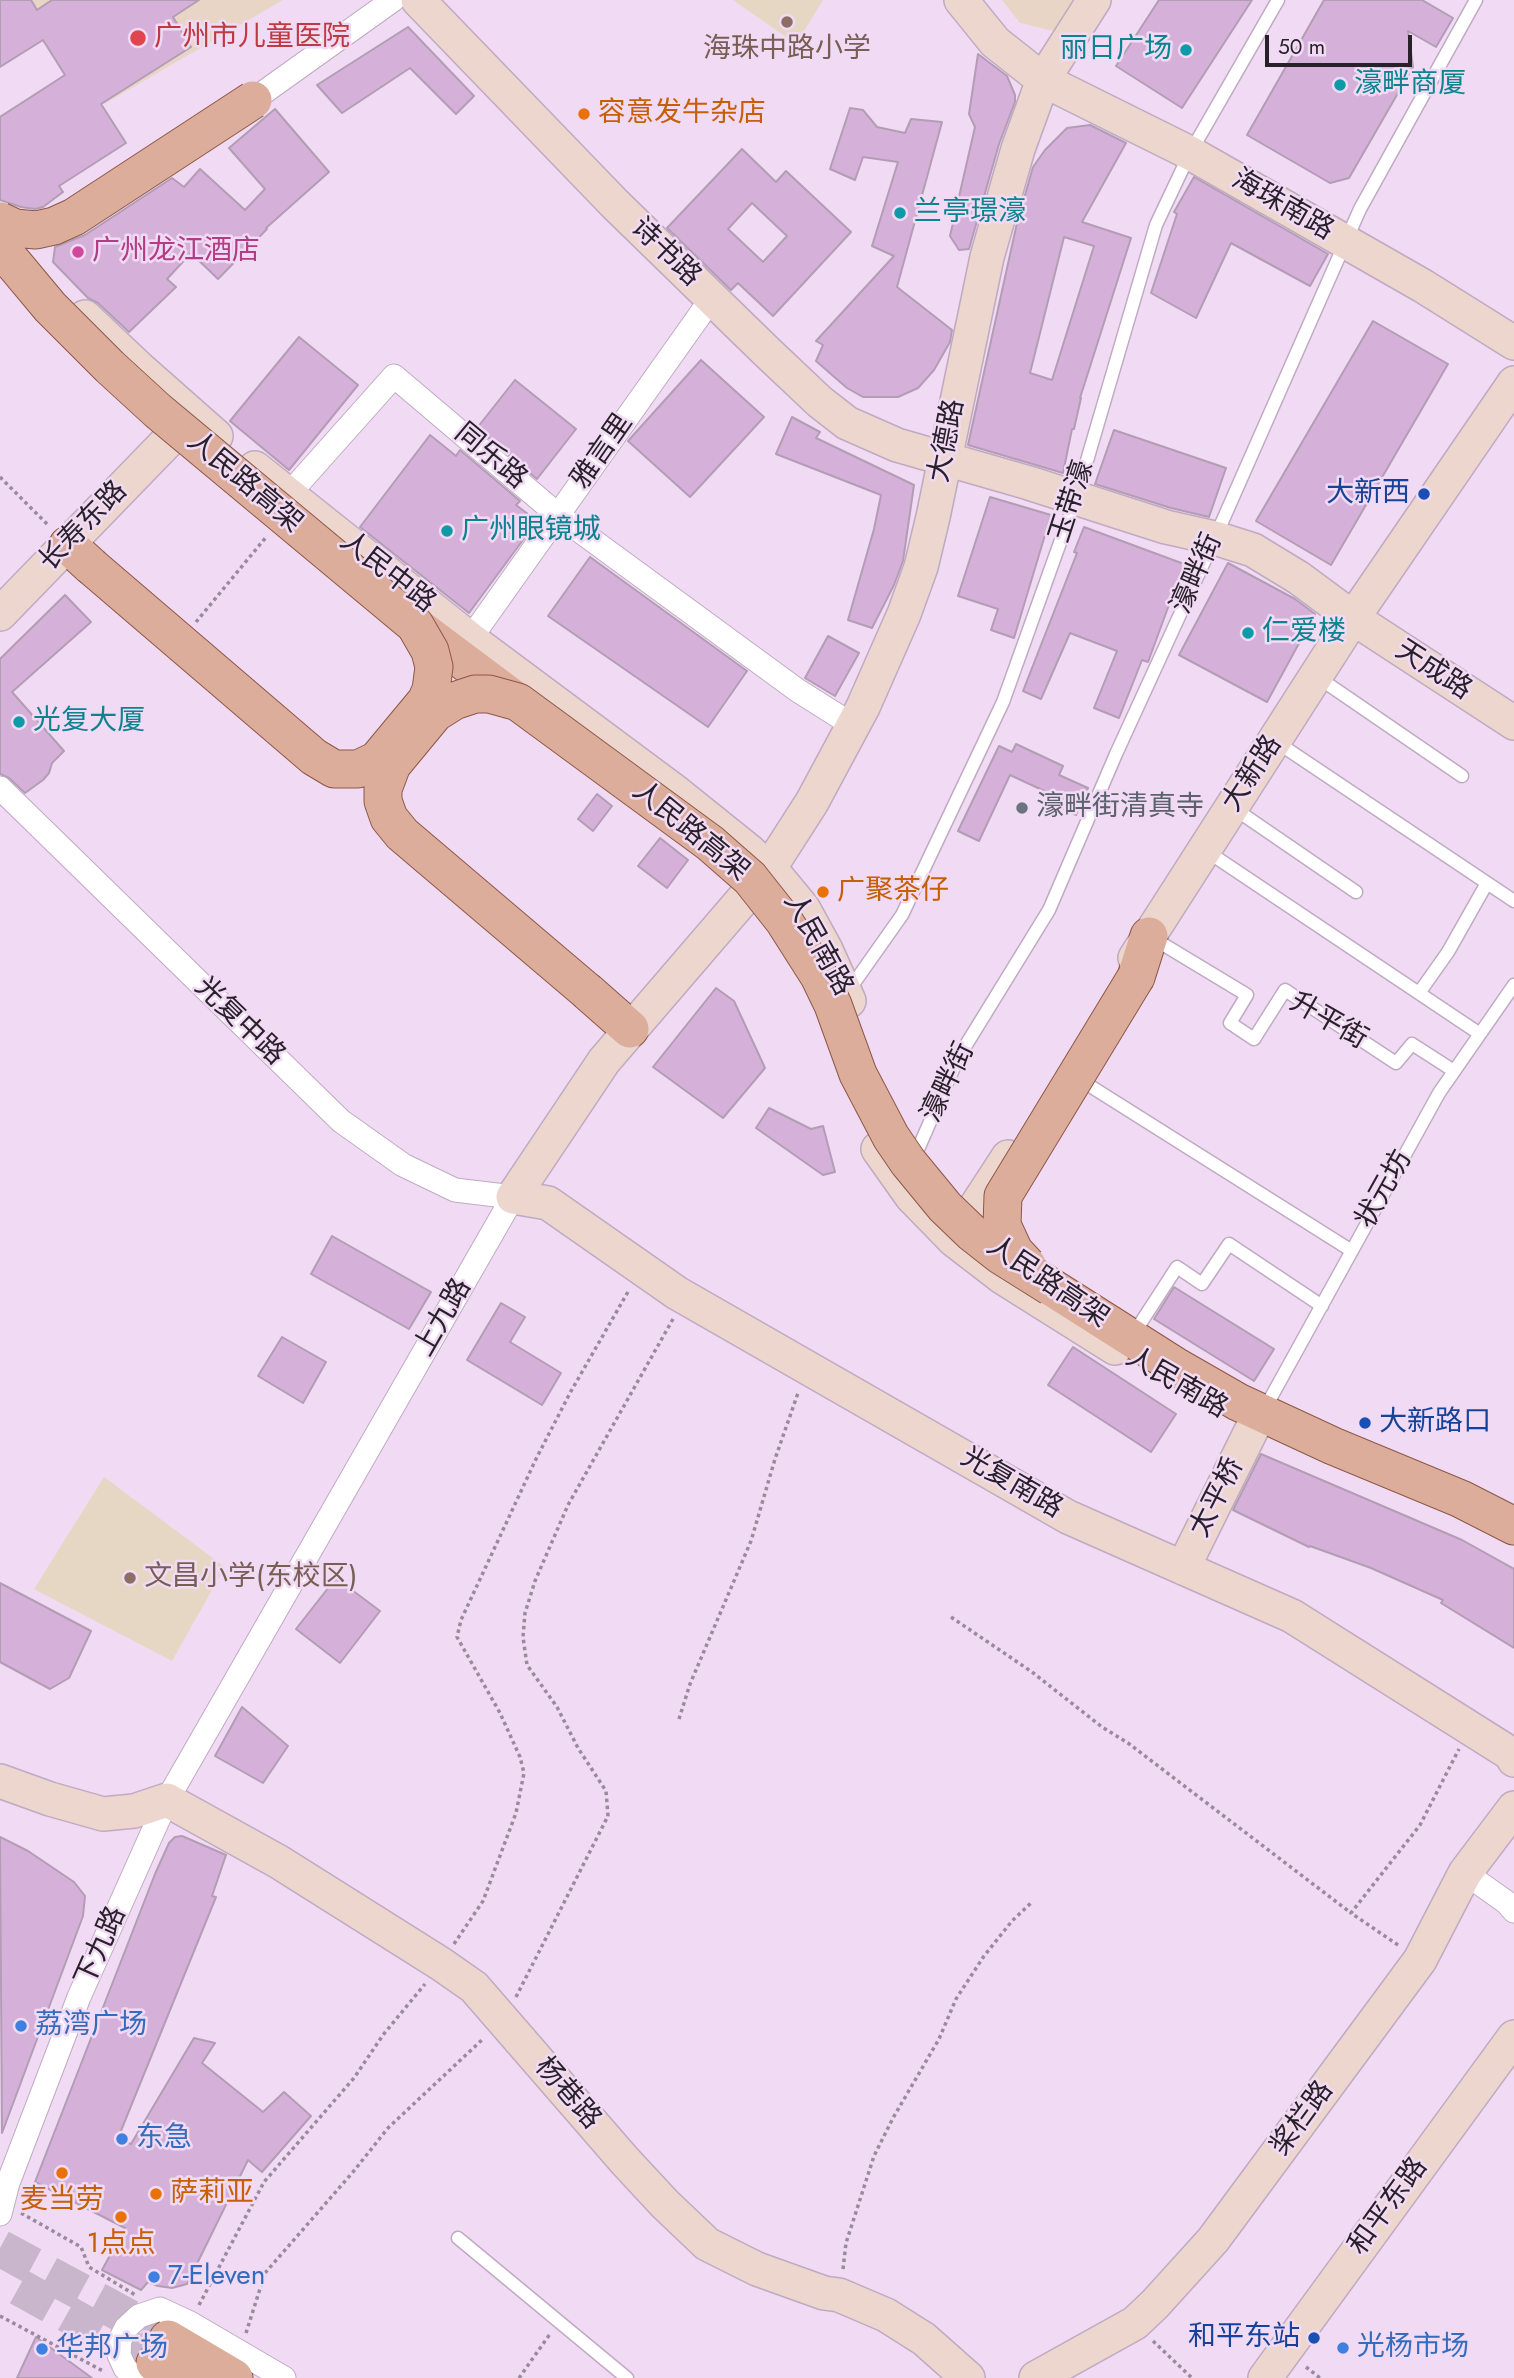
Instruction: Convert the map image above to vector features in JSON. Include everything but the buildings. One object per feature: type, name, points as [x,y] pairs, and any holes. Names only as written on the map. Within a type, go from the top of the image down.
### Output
[{"type":"main road","points":[[0,220],[15,228],[36,230],[74,218],[253,100]]},
{"type":"main road","name":"人民路高架","points":[[0,247],[50,307],[110,368],[158,411],[415,625],[710,843],[750,878],[784,921],[819,976],[858,1074],[891,1137],[945,1208],[972,1233],[1000,1255],[1177,1367],[1238,1402],[1461,1499],[1514,1526]]},
{"type":"main road","points":[[79,555],[314,757],[334,769],[358,769],[377,760],[426,701],[431,690],[434,667],[426,642],[415,625]]},
{"type":"main road","points":[[519,702],[502,696],[474,694],[443,707],[392,765],[383,789],[383,802],[389,818],[402,834],[630,1029]]},
{"type":"main road","points":[[1051,1287],[1024,1262],[1007,1239],[1002,1225],[1003,1196],[1136,977],[1149,936]]},
{"type":"main road","points":[[165,2348],[238,2365]]},
{"type":"street","points":[[253,100],[393,0]]},
{"type":"street","name":"诗书路","points":[[418,0],[615,204],[820,402],[847,423],[897,444],[1166,527],[1215,538]]},
{"type":"street","name":"海珠南路","points":[[961,0],[995,42],[1043,80],[1190,153],[1423,286],[1514,343]]},
{"type":"street","name":"大德路","points":[[769,869],[812,802],[854,726],[885,659],[920,567],[933,517],[987,257],[1018,149],[1043,80],[1094,0]]},
{"type":"street","name":"人民中路","points":[[0,220],[48,279],[105,337],[191,416],[470,639],[711,820],[769,869]]},
{"type":"street","name":"人民中路","points":[[0,275],[58,341],[167,441],[402,636],[700,856],[745,898]]},
{"type":"street","name":"雅言里","points":[[470,639],[712,298]]},
{"type":"street","name":"同乐路","points":[[288,495],[394,376],[558,515],[797,690],[854,726]]},
{"type":"street","name":"大新路","points":[[954,1240],[1353,618],[1514,383]]},
{"type":"street","name":"长寿东路","points":[[0,614],[79,555],[167,441],[191,416]]},
{"type":"street","name":"天成路","points":[[1215,538],[1253,550],[1299,578],[1353,618],[1514,723]]},
{"type":"street","name":"光复中路","points":[[0,788],[341,1121],[403,1165],[455,1190],[513,1197]]},
{"type":"street","name":"人民南路","points":[[769,869],[803,908],[826,950],[878,1073],[903,1123],[941,1176],[974,1212],[1031,1254],[1209,1367],[1261,1414],[1420,1499],[1514,1545]]},
{"type":"street","name":"上九路","points":[[167,1800],[513,1197],[604,1061],[769,869]]},
{"type":"street","name":"人民南路","points":[[745,898],[772,930],[800,975],[853,1101],[890,1167],[920,1206],[954,1240],[1027,1294],[1186,1391],[1423,1467],[1514,1510]]},
{"type":"street","name":"光复南路","points":[[513,1197],[548,1203],[687,1298],[1068,1517],[1292,1616],[1511,1754],[1514,1760]]},
{"type":"street","name":"太平桥","points":[[1183,1568],[1261,1414]]},
{"type":"street","points":[[0,1780],[50,1799],[103,1814],[134,1811],[167,1800]]},
{"type":"street","name":"杨巷路","points":[[167,1800],[279,1862],[474,1987],[649,2187],[707,2244],[757,2269],[824,2293],[839,2295],[886,2315],[924,2339],[968,2378]]},
{"type":"street","name":"下九路","points":[[1,2208],[79,1997],[167,1800]]},
{"type":"street","name":"桨栏路","points":[[1036,2378],[1135,2323],[1213,2241],[1420,1960],[1465,1874],[1514,1808]]},
{"type":"street","points":[[1465,1874],[1506,1902],[1514,1911]]},
{"type":"street","name":"和平东路","points":[[1265,2378],[1514,2036]]},
{"type":"street","points":[[238,2365],[284,2378]]},
{"type":"lane","name":"玉带濠","points":[[846,994],[902,915],[1003,702],[1076,498],[1156,225],[1190,153],[1278,0]]},
{"type":"lane","name":"濠畔街","points":[[919,1147],[958,1058],[1049,910],[1345,242],[1410,116],[1476,0]]},
{"type":"lane","points":[[1316,676],[1462,776]]},
{"type":"lane","points":[[1274,741],[1514,901]]},
{"type":"lane","points":[[1232,807],[1356,892]]},
{"type":"lane","points":[[1205,849],[1480,1034]]},
{"type":"lane","points":[[1419,993],[1448,952],[1487,883]]},
{"type":"lane","name":"升平街","points":[[1149,936],[1247,995],[1230,1023],[1254,1038],[1285,990],[1396,1063],[1412,1044],[1454,1071]]},
{"type":"lane","name":"状元坊","points":[[1261,1414],[1439,1093],[1514,985]]},
{"type":"lane","points":[[1064,1069],[1352,1251]]},
{"type":"lane","points":[[1140,1324],[1177,1267],[1202,1284],[1229,1244],[1322,1306]]},
{"type":"lane","points":[[458,2238],[627,2378]]},
{"type":"path","points":[[0,477],[79,555]]},
{"type":"path","points":[[188,632],[273,529]]},
{"type":"path","points":[[1,2208],[81,2247],[89,2267],[165,2348],[264,2182],[354,2078],[383,2035],[441,1964],[483,1901],[516,1813],[524,1773],[500,1713],[457,1637],[461,1620],[541,1448],[641,1268]]},
{"type":"path","points":[[238,2365],[265,2273],[388,2128],[504,2020],[608,1816],[606,1791],[578,1748],[557,1707],[527,1665],[523,1637],[524,1613],[568,1504],[687,1298]]},
{"type":"path","points":[[679,1719],[690,1684],[751,1541],[775,1459],[807,1367]]},
{"type":"path","points":[[951,1618],[1032,1672],[1351,1913],[1420,1960]]},
{"type":"path","points":[[1351,1913],[1420,1825],[1469,1728]]},
{"type":"path","points":[[839,2295],[846,2243],[874,2156],[892,2118],[939,2039],[956,1999],[984,1956],[1012,1921],[1033,1901]]},
{"type":"path","points":[[0,2316],[106,2372]]},
{"type":"path","points":[[519,2378],[558,2321]]},
{"type":"path","points":[[1135,2323],[1192,2378]]},
{"type":"shaded area","name":"广州市儿童医院","points":[[0,0],[283,0],[104,104],[50,23]]},
{"type":"shaded area","name":"海珠中路小学","points":[[733,0],[823,0],[796,44]]},
{"type":"shaded area","points":[[1002,0],[1074,0],[1054,31],[1020,23]]},
{"type":"shaded area","name":"文昌小学(东校区)","points":[[104,1477],[225,1567],[172,1661],[34,1589]]},
{"type":"tunnel","points":[[0,2248],[168,2339]]},
{"type":"tunnel","points":[[19,2287],[155,2363]]},
{"type":"place","name":"海珠中路小学","points":[[787,22]]},
{"type":"place","name":"广州市儿童医院","points":[[138,38]]},
{"type":"place","name":"丽日广场","points":[[1186,50]]},
{"type":"place","name":"濠畔商厦","points":[[1340,85]]},
{"type":"place","name":"容意发牛杂店","points":[[584,114]]},
{"type":"place","name":"兰亭璟濠","points":[[900,213]]},
{"type":"place","name":"广州龙江酒店","points":[[78,252]]},
{"type":"place","name":"大新西","points":[[1424,494]]},
{"type":"place","name":"广州眼镜城","points":[[447,531]]},
{"type":"place","name":"仁爱楼","points":[[1248,633]]},
{"type":"place","name":"光复大厦","points":[[19,722]]},
{"type":"place","name":"濠畔街清真寺","points":[[1022,808]]},
{"type":"place","name":"广聚茶仔","points":[[823,892]]},
{"type":"place","name":"大新路口","points":[[1365,1423]]},
{"type":"place","name":"文昌小学(东校区)","points":[[130,1578]]},
{"type":"place","name":"荔湾广场","points":[[21,2026]]},
{"type":"place","name":"东急","points":[[122,2139]]},
{"type":"place","name":"麦当劳","points":[[62,2173]]},
{"type":"place","name":"萨莉亚","points":[[156,2194]]},
{"type":"place","name":"1点点","points":[[121,2217]]},
{"type":"place","name":"7-Eleven","points":[[154,2277]]},
{"type":"place","name":"和平东站","points":[[1314,2338]]},
{"type":"place","name":"光杨市场","points":[[1343,2348]]},
{"type":"place","name":"华邦广场","points":[[42,2349]]}]
